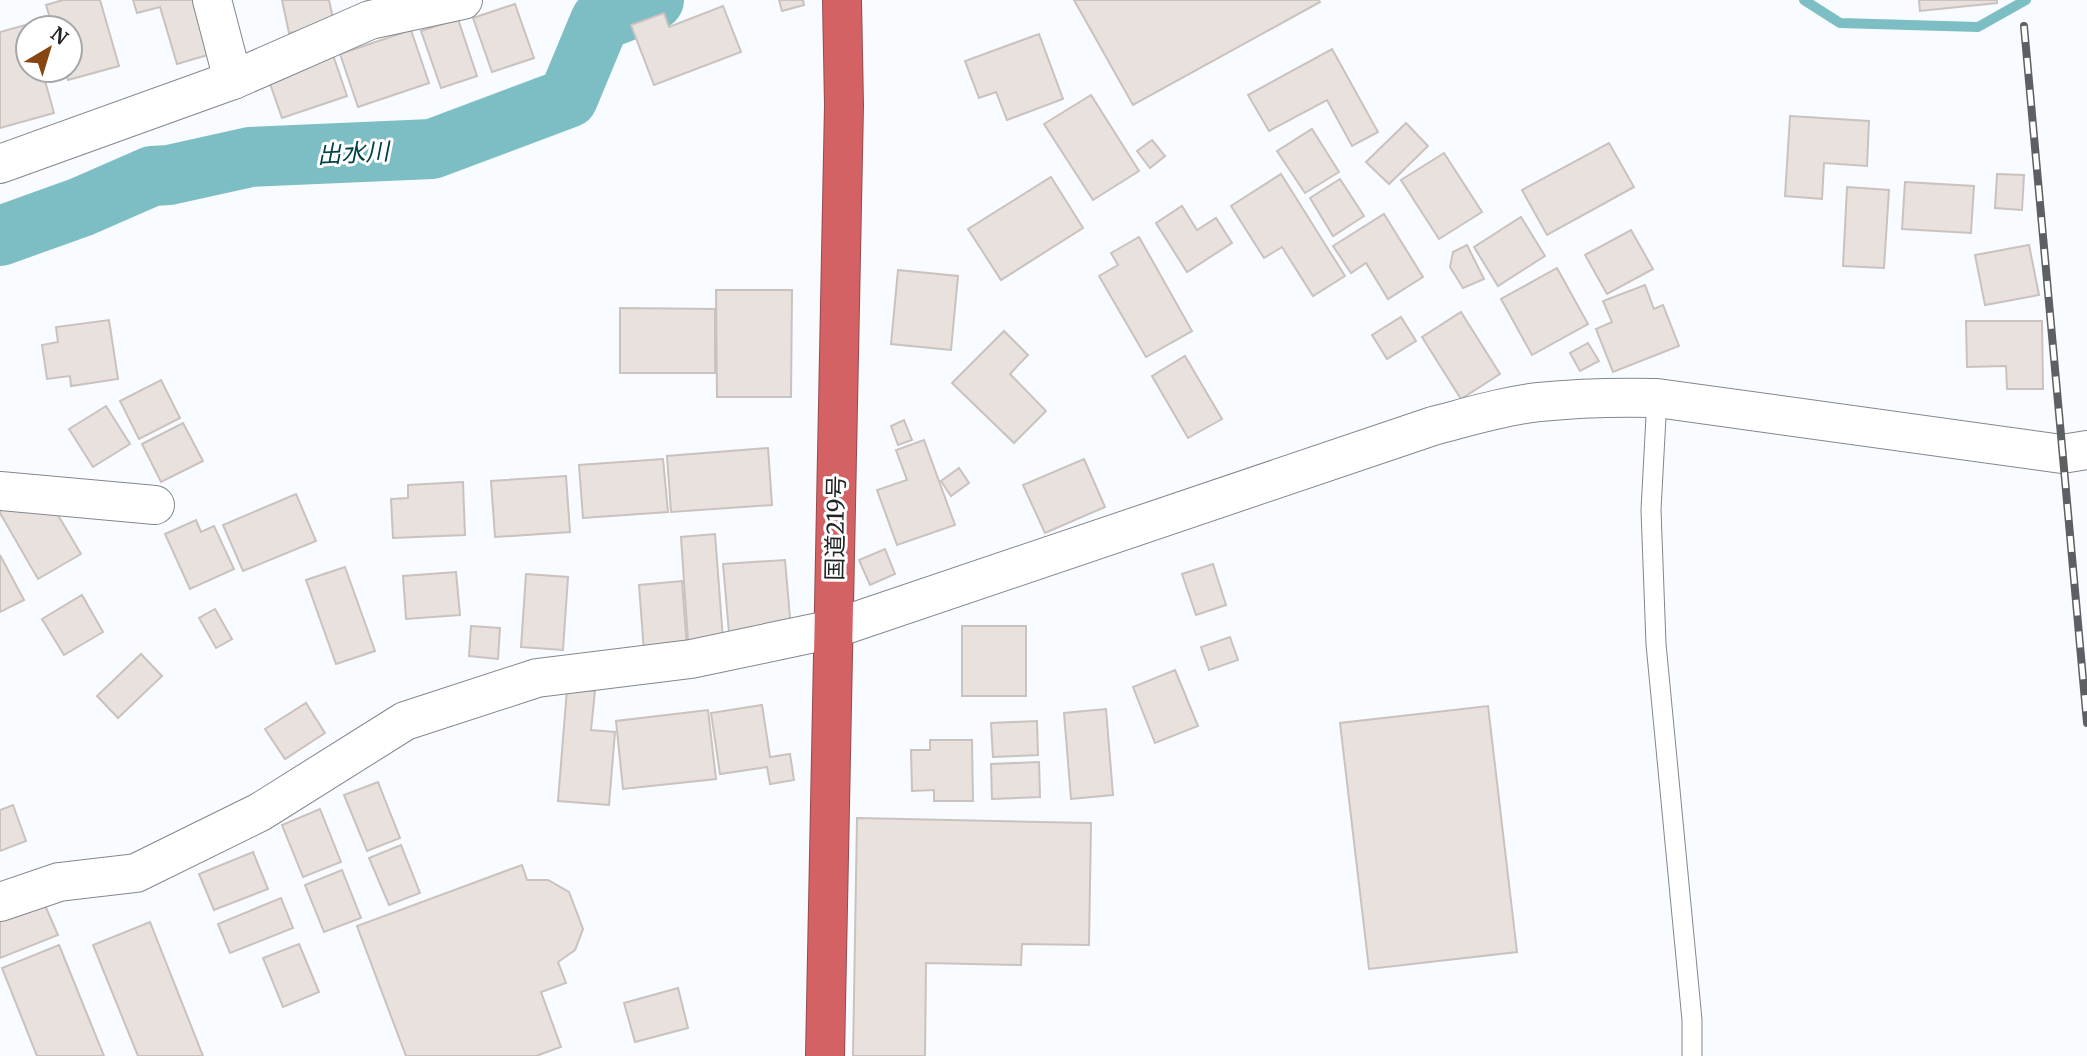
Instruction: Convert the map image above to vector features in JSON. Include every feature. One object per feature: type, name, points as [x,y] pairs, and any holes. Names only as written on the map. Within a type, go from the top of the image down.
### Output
[{"type":"highway","name":"国道219号","points":[[825,1056],[844,105],[842,0]]},
{"type":"street","points":[[212,0],[233,80]]},
{"type":"street","points":[[0,164],[233,80],[370,20],[463,0]]},
{"type":"street","points":[[0,902],[59,882],[136,873],[260,812],[405,721],[537,678],[691,659],[833,629],[1433,426],[1536,402],[1603,397],[1657,398],[2062,454],[2087,450]]},
{"type":"street","points":[[0,491],[155,505]]},
{"type":"lane","points":[[1657,398],[1651,510],[1656,644],[1692,1020],[1692,1056]]},
{"type":"building","points":[[63,0],[100,0],[119,66],[84,76],[84,14],[49,14],[46,5]]},
{"type":"building","points":[[133,0],[202,0],[218,52],[177,64],[160,7],[137,13]]},
{"type":"building","points":[[282,0],[329,0],[334,23],[289,33]]},
{"type":"building","points":[[779,0],[803,0],[804,5],[782,11]]},
{"type":"building","points":[[1074,0],[1319,0],[1320,2],[1133,105]]},
{"type":"building","points":[[1919,0],[1997,0],[1997,3],[1920,11]]},
{"type":"building","points":[[515,4],[534,58],[492,72],[473,18]]},
{"type":"building","points":[[723,6],[741,52],[654,85],[631,25],[664,13],[669,27]]},
{"type":"building","points":[[458,19],[477,76],[441,88],[421,31]]},
{"type":"building","points":[[14,28],[14,84],[46,84],[54,113],[0,128],[0,32]]},
{"type":"building","points":[[411,30],[429,83],[358,107],[340,54]]},
{"type":"building","points":[[1039,34],[1063,99],[1007,120],[996,92],[979,98],[965,61]]},
{"type":"building","points":[[1332,49],[1378,132],[1352,146],[1327,100],[1269,131],[1248,95]]},
{"type":"building","points":[[332,52],[347,96],[282,118],[267,75]]},
{"type":"building","points":[[1091,95],[1139,171],[1093,200],[1044,124]]},
{"type":"building","points":[[1790,116],[1869,121],[1867,166],[1824,163],[1822,199],[1785,196]]},
{"type":"building","points":[[1406,123],[1428,146],[1389,184],[1366,162]]},
{"type":"building","points":[[1312,129],[1339,172],[1305,193],[1277,151]]},
{"type":"building","points":[[1152,140],[1165,156],[1150,168],[1137,151]]},
{"type":"building","points":[[1609,143],[1634,187],[1547,235],[1522,190]]},
{"type":"building","points":[[1444,153],[1482,212],[1439,239],[1401,180]]},
{"type":"building","points":[[1281,174],[1345,276],[1313,296],[1282,247],[1264,258],[1231,206]]},
{"type":"building","points":[[1997,174],[2024,175],[2022,210],[1995,208]]},
{"type":"building","points":[[1051,177],[1083,228],[1001,280],[968,229]]},
{"type":"building","points":[[1340,179],[1364,216],[1333,236],[1310,198]]},
{"type":"building","points":[[1905,182],[1974,186],[1971,233],[1902,229]]},
{"type":"building","points":[[1847,187],[1889,190],[1884,268],[1843,266]]},
{"type":"building","points":[[1182,206],[1197,230],[1216,218],[1232,243],[1187,272],[1156,223]]},
{"type":"building","points":[[1384,214],[1423,277],[1388,299],[1366,263],[1351,273],[1333,246]]},
{"type":"building","points":[[1521,217],[1545,256],[1498,286],[1474,247]]},
{"type":"building","points":[[1631,230],[1653,269],[1607,294],[1585,255]]},
{"type":"building","points":[[1139,237],[1192,331],[1146,357],[1099,276],[1118,265],[1111,253]]},
{"type":"building","points":[[1467,245],[1484,279],[1463,288],[1450,267],[1453,252]]},
{"type":"building","points":[[2029,245],[2039,295],[1985,305],[1975,255]]},
{"type":"building","points":[[1557,268],[1588,324],[1532,355],[1501,299]]},
{"type":"building","points":[[898,270],[958,276],[951,350],[891,344]]},
{"type":"building","points":[[1645,285],[1654,309],[1663,305],[1679,346],[1613,372],[1596,329],[1612,322],[1603,301]]},
{"type":"building","points":[[716,290],[792,290],[791,397],[717,397]]},
{"type":"building","points":[[620,308],[715,309],[715,373],[620,373]]},
{"type":"building","points":[[1461,312],[1500,374],[1461,399],[1422,337]]},
{"type":"building","points":[[1401,317],[1416,341],[1387,359],[1372,335]]},
{"type":"building","points":[[109,320],[118,379],[71,386],[70,376],[47,379],[42,345],[58,342],[56,327]]},
{"type":"building","points":[[1966,321],[2042,321],[2043,389],[2007,389],[2006,366],[1967,367]]},
{"type":"building","points":[[1004,331],[1028,355],[1010,374],[1046,411],[1014,443],[952,383]]},
{"type":"building","points":[[1588,343],[1599,361],[1580,371],[1570,353]]},
{"type":"building","points":[[1185,356],[1222,419],[1188,438],[1152,376]]},
{"type":"building","points":[[161,380],[180,418],[139,439],[120,401]]},
{"type":"building","points":[[106,406],[130,444],[93,467],[69,429]]},
{"type":"building","points":[[904,420],[912,440],[898,445],[891,426]]},
{"type":"building","points":[[183,423],[203,461],[161,482],[142,444]]},
{"type":"building","points":[[924,440],[955,525],[897,545],[877,490],[907,480],[896,450]]},
{"type":"building","points":[[768,448],[772,505],[671,512],[667,456]]},
{"type":"building","points":[[663,459],[668,512],[583,518],[579,465]]},
{"type":"building","points":[[1084,459],[1105,507],[1045,533],[1023,485]]},
{"type":"building","points":[[959,468],[969,483],[951,496],[941,481]]},
{"type":"building","points":[[566,476],[570,532],[495,537],[491,481]]},
{"type":"building","points":[[36,478],[81,554],[38,579],[0,513],[0,499]]},
{"type":"building","points":[[463,482],[465,535],[393,538],[391,499],[408,498],[408,485]]},
{"type":"building","points":[[296,494],[316,541],[243,571],[223,525]]},
{"type":"building","points":[[196,520],[201,532],[214,526],[234,569],[190,589],[165,534]]},
{"type":"building","points":[[715,534],[723,639],[688,641],[681,537]]},
{"type":"building","points":[[885,549],[895,574],[870,585],[859,560]]},
{"type":"building","points":[[0,555],[24,600],[0,612]]},
{"type":"building","points":[[785,560],[791,629],[729,633],[723,564]]},
{"type":"building","points":[[1213,564],[1226,605],[1196,615],[1182,574]]},
{"type":"building","points":[[345,567],[375,651],[336,664],[306,580]]},
{"type":"building","points":[[456,572],[460,615],[406,619],[403,576]]},
{"type":"building","points":[[526,574],[568,577],[563,650],[521,647]]},
{"type":"building","points":[[682,581],[687,649],[644,652],[639,585]]},
{"type":"building","points":[[82,595],[103,632],[64,655],[42,619]]},
{"type":"building","points":[[215,609],[232,639],[216,648],[199,618]]},
{"type":"building","points":[[471,626],[500,628],[498,659],[469,656]]},
{"type":"building","points":[[962,626],[1026,626],[1026,696],[962,696]]},
{"type":"building","points":[[1230,637],[1238,660],[1209,670],[1201,647]]},
{"type":"building","points":[[141,654],[162,676],[118,718],[97,696]]},
{"type":"building","points":[[1175,670],[1198,726],[1155,743],[1133,687]]},
{"type":"building","points":[[567,689],[595,691],[591,730],[615,732],[609,805],[558,801]]},
{"type":"building","points":[[306,703],[325,733],[285,759],[265,729]]},
{"type":"building","points":[[762,705],[770,757],[790,754],[794,780],[770,784],[767,767],[720,774],[711,713]]},
{"type":"building","points":[[1488,706],[1517,952],[1369,969],[1340,723]]},
{"type":"building","points":[[1106,709],[1113,795],[1071,799],[1064,713]]},
{"type":"building","points":[[708,710],[716,779],[623,789],[616,721]]},
{"type":"building","points":[[1037,721],[1038,755],[993,757],[991,723]]},
{"type":"building","points":[[930,740],[972,740],[973,801],[934,801],[934,790],[912,791],[911,750],[930,750]]},
{"type":"building","points":[[1039,762],[1040,797],[992,799],[991,764]]},
{"type":"building","points":[[378,782],[400,838],[367,851],[344,795]]},
{"type":"building","points":[[13,805],[26,841],[0,851],[0,810]]},
{"type":"building","points":[[320,809],[341,862],[303,877],[282,825]]},
{"type":"building","points":[[857,818],[1091,823],[1089,945],[1022,944],[1021,965],[926,963],[925,1056],[853,1056]]},
{"type":"building","points":[[401,845],[420,893],[389,905],[369,858]]},
{"type":"building","points":[[253,852],[268,889],[214,910],[199,874]]},
{"type":"building","points":[[522,865],[527,880],[548,880],[569,892],[583,929],[575,950],[558,962],[566,983],[541,992],[561,1047],[536,1056],[406,1056],[357,926]]},
{"type":"building","points":[[342,870],[361,918],[324,932],[305,885]]},
{"type":"building","points":[[281,898],[293,928],[230,953],[218,924]]},
{"type":"building","points":[[44,903],[58,935],[0,958],[0,920]]},
{"type":"building","points":[[150,922],[203,1056],[138,1056],[93,945]]},
{"type":"building","points":[[299,944],[319,992],[283,1007],[263,958]]},
{"type":"building","points":[[59,945],[104,1056],[37,1056],[2,968]]},
{"type":"building","points":[[678,988],[688,1028],[635,1042],[624,1003]]},
{"type":"waterway","name":"出水川","points":[[0,236],[81,207],[152,176],[169,175],[250,157],[432,149],[568,98],[600,21],[654,0]]},
{"type":"waterway","points":[[1804,0],[1840,23],[1978,27],[2026,0]]},
{"type":"railway","points":[[2024,26],[2087,723]]}]
